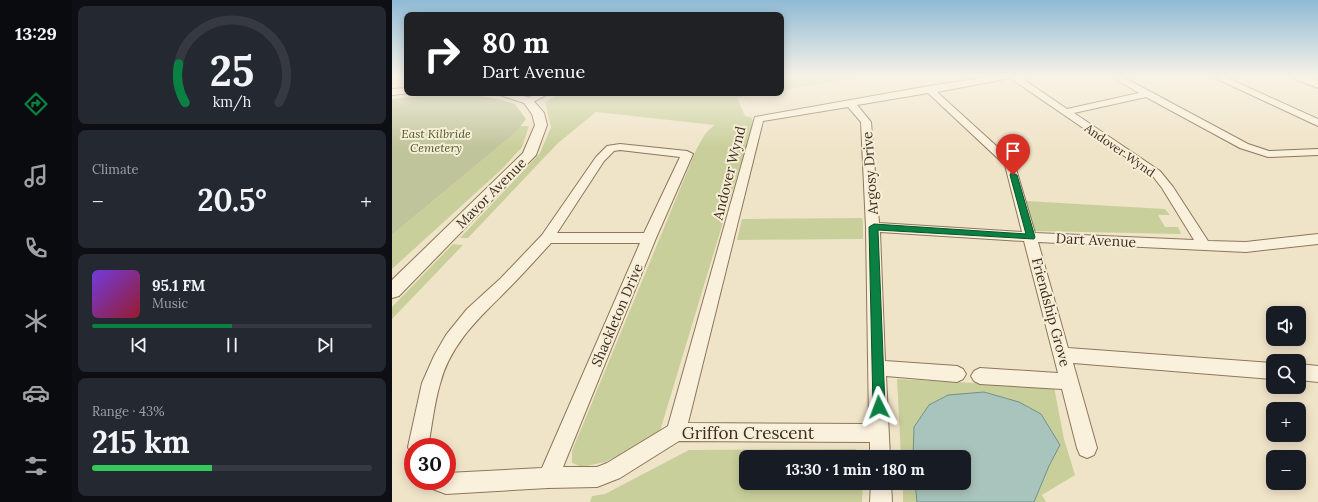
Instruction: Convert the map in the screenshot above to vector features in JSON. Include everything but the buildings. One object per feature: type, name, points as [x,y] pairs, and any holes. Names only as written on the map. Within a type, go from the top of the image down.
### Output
[{"type":"street","name":"Andover Wynd","points":[[676,432],[759,119],[870,100]]},
{"type":"street","name":"Friendship Grove","points":[[941,100],[1010,164],[1087,448]]},
{"type":"street","name":"Andover Wynd","points":[[1049,100],[1156,173],[1204,245]]},
{"type":"street","points":[[1066,112],[1117,100]]},
{"type":"street","points":[[1158,100],[1250,148],[1268,154],[1317,154]]},
{"type":"street","points":[[1269,100],[1318,123]]},
{"type":"street","name":"Mavor Avenue","points":[[392,291],[529,155],[540,125],[538,113],[528,101]]},
{"type":"street","name":"Argosy Drive","points":[[851,104],[866,122],[874,227],[880,450]]},
{"type":"street","name":"Shackleton Drive","points":[[547,238],[600,159],[611,148],[629,147],[687,154],[649,238],[548,478]]},
{"type":"street","name":"Dart Avenue","points":[[874,227],[1031,237],[1246,247],[1318,239]]},
{"type":"street","points":[[420,438],[431,383],[440,361],[452,340],[473,313],[506,282],[547,238],[649,238]]},
{"type":"street","points":[[1062,356],[1266,370]]},
{"type":"street","points":[[877,368],[957,374]]},
{"type":"street","points":[[1306,373],[1318,374]]},
{"type":"street","name":"Friendship Grove","points":[[980,376],[1070,382]]},
{"type":"street","name":"Griffon Crescent","points":[[456,483],[548,478],[597,477],[613,471],[676,432],[880,433]]},
{"type":"street","points":[[881,490],[882,502]]},
{"type":"green space","name":"East Kilbride Cemetery","points":[[392,100],[502,100],[515,104],[526,119],[515,133],[392,235]]},
{"type":"green space","points":[[548,100],[738,100],[745,116],[752,118],[753,123],[660,431],[637,447],[605,462],[582,467],[572,463],[572,451],[696,150],[705,134],[714,125],[596,112],[558,143],[468,238],[460,238],[540,153],[551,127],[545,102]]},
{"type":"green space","points":[[520,126],[529,126],[522,147],[502,169],[392,269],[392,235],[515,133]]},
{"type":"green space","points":[[1026,201],[1165,209],[1170,215],[1158,215],[1165,227],[1178,227],[1181,234],[1035,231]]},
{"type":"green space","points":[[862,218],[863,239],[737,240],[742,219]]},
{"type":"green space","points":[[453,244],[463,245],[392,319],[392,307]]},
{"type":"green space","points":[[897,379],[1054,387],[1064,439],[1075,475],[1042,495],[1046,502],[903,502],[903,490],[971,490],[971,450],[901,450]]},
{"type":"green space","points":[[856,449],[739,450],[739,490],[863,490],[862,502],[590,502],[592,496],[605,494],[689,450]]},
{"type":"water","points":[[984,392],[1019,402],[1041,414],[1060,445],[1049,466],[1034,502],[917,502],[916,490],[971,490],[971,450],[913,450],[914,427],[929,405],[948,395]]},
{"type":"route","points":[[879,407],[876,352],[873,243],[874,227],[1031,237],[1013,175]]}]
